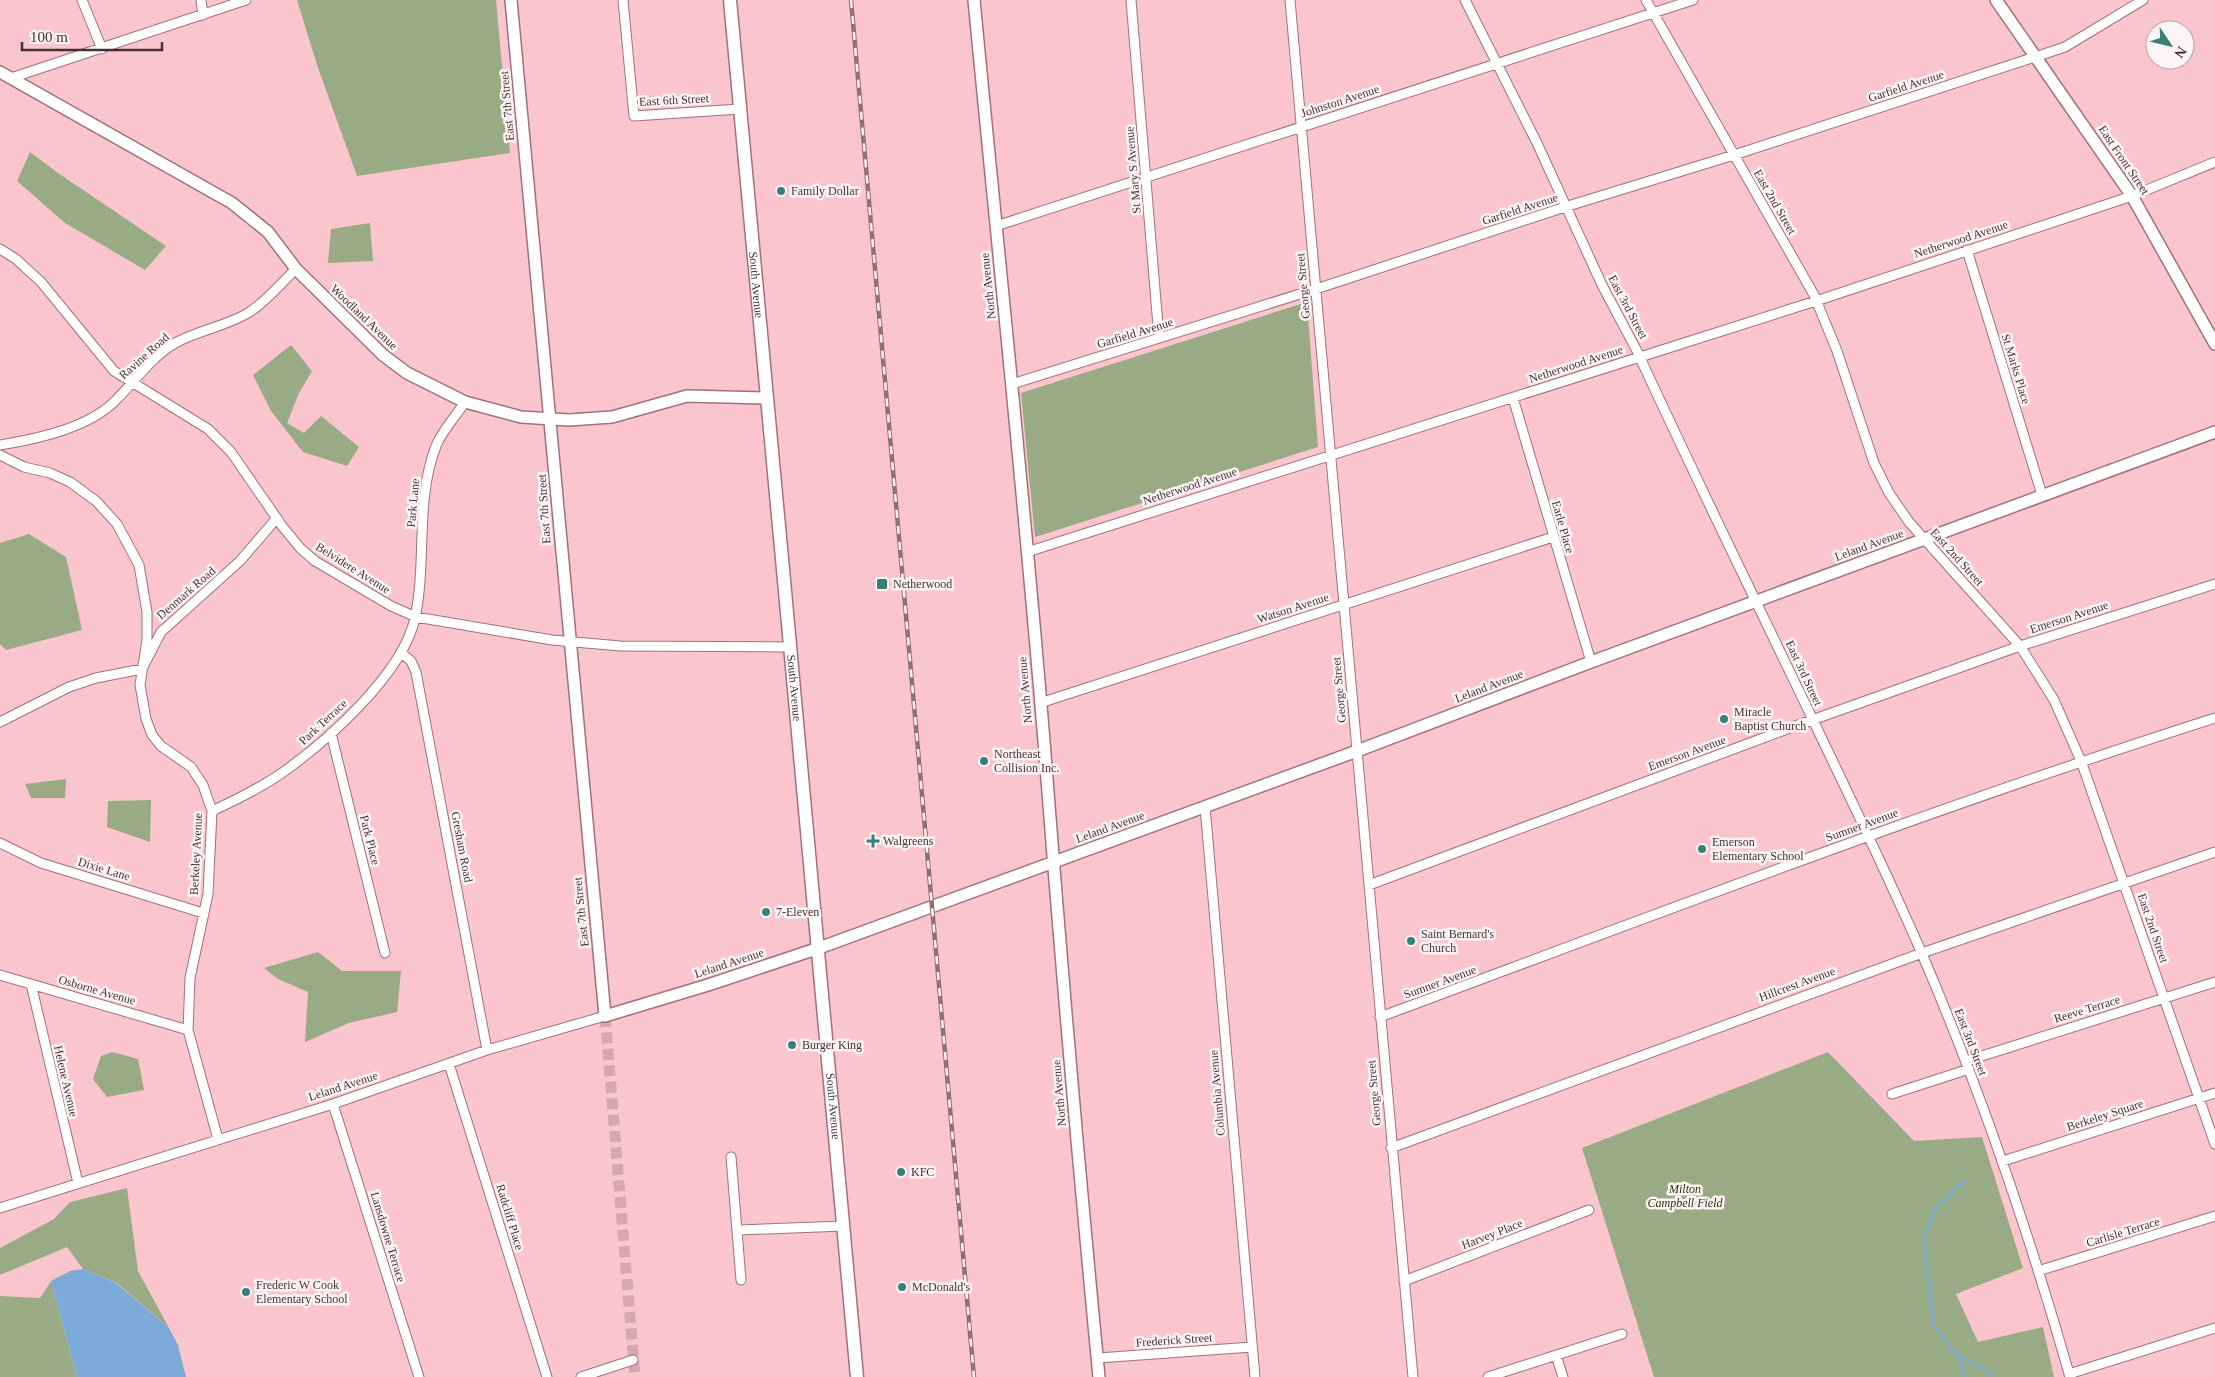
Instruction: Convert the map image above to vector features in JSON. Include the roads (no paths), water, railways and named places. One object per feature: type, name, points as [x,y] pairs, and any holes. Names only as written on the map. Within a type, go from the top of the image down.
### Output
[{"type":"main road","name":"South Avenue","points":[[730,0],[789,647],[820,948],[857,1377]]},
{"type":"street","points":[[82,0],[102,49]]},
{"type":"street","points":[[201,0],[202,15]]},
{"type":"street","points":[[11,78],[246,0]]},
{"type":"street","name":"East 7th Street","points":[[511,0],[551,420],[568,641],[604,1016]]},
{"type":"street","name":"East 6th Street","points":[[623,0],[634,116],[740,109]]},
{"type":"street","name":"North Avenue","points":[[974,0],[1012,384],[1052,863],[1100,1377]]},
{"type":"street","name":"St Mary S Avenue","points":[[1131,0],[1159,338]]},
{"type":"street","name":"George Street","points":[[1290,0],[1332,454],[1391,1148],[1413,1377]]},
{"type":"street","name":"East 3rd Street","points":[[1465,0],[1602,284],[1640,357],[1869,836],[1922,953],[2003,1161],[2069,1376]]},
{"type":"street","name":"East 2nd Street","points":[[1646,0],[1816,301],[1837,351],[1881,479],[1897,506],[1924,539],[2020,646],[2054,700],[2081,761],[2215,1144]]},
{"type":"street","name":"Johnston Avenue","points":[[996,226],[1693,0]]},
{"type":"street","name":"East Front Street","points":[[1996,0],[2132,196],[2215,344]]},
{"type":"street","name":"Garfield Avenue","points":[[1012,384],[1316,290],[1566,206],[1734,155],[2035,57],[2064,47],[2143,0]]},
{"type":"street","name":"Woodland Avenue","points":[[0,72],[232,203],[268,232],[296,269],[383,355],[407,373],[465,402],[521,417],[551,420],[612,417],[686,396],[766,398]]},
{"type":"street","name":"Netherwood Avenue","points":[[1027,552],[1816,301],[2132,196],[2215,162]]},
{"type":"street","name":"Belvidere Avenue","points":[[0,249],[16,259],[41,282],[114,371],[130,384],[208,429],[231,452],[301,549],[315,561],[363,591],[416,616],[552,640],[620,646],[789,647]]},
{"type":"street","name":"St Marks Place","points":[[1967,250],[2042,496]]},
{"type":"street","name":"Ravine Road","points":[[0,444],[33,439],[70,428],[115,401],[130,384],[176,342],[250,312],[296,269]]},
{"type":"street","name":"Earle Place","points":[[1513,398],[1591,662]]},
{"type":"street","name":"Park Lane","points":[[416,616],[428,470],[437,444],[465,402]]},
{"type":"street","name":"Leland Avenue","points":[[0,1208],[333,1104],[487,1050],[708,985],[820,948],[1357,751],[1591,662],[2215,432]]},
{"type":"street","name":"Berkeley Avenue","points":[[0,455],[24,467],[50,473],[70,482],[96,500],[122,530],[139,565],[146,596],[147,640],[140,685],[142,702],[152,735],[161,746],[191,767],[203,785],[212,811],[210,874],[190,978],[188,1030],[218,1140]]},
{"type":"street","name":"Denmark Road","points":[[142,668],[161,632],[240,561],[277,518]]},
{"type":"street","name":"Watson Avenue","points":[[1040,703],[1553,536]]},
{"type":"street","name":"Emerson Avenue","points":[[1369,885],[2020,646],[2215,584]]},
{"type":"street","name":"Park Terrace","points":[[212,811],[281,774],[330,733],[372,692],[401,653],[416,616]]},
{"type":"street","name":"Gresham Road","points":[[401,653],[411,661],[416,672],[487,1050]]},
{"type":"street","points":[[0,722],[69,687],[96,678],[142,668]]},
{"type":"street","name":"Sumner Avenue","points":[[1380,1017],[1869,836],[2081,761],[2215,718]]},
{"type":"street","name":"Park Place","points":[[330,733],[384,952]]},
{"type":"street","name":"Columbia Avenue","points":[[1205,807],[1255,1377]]},
{"type":"street","name":"Dixie Lane","points":[[0,843],[41,863],[203,914]]},
{"type":"street","name":"Hillcrest Avenue","points":[[1391,1148],[1922,953],[2215,852]]},
{"type":"street","name":"Osborne Avenue","points":[[0,975],[188,1030]]},
{"type":"street","name":"Reeve Terrace","points":[[1967,1065],[2215,982]]},
{"type":"street","name":"Helene Avenue","points":[[31,984],[78,1184]]},
{"type":"street","name":"Radcliff Place","points":[[449,1064],[547,1377]]},
{"type":"street","points":[[1892,1094],[1967,1065]]},
{"type":"street","name":"Berkeley Square","points":[[2003,1161],[2215,1093]]},
{"type":"street","name":"Lansdowne Terrace","points":[[333,1104],[419,1377]]},
{"type":"street","points":[[731,1157],[738,1230],[740,1280]]},
{"type":"street","name":"Harvey Place","points":[[1404,1280],[1589,1210]]},
{"type":"street","name":"Carlisle Terrace","points":[[2038,1271],[2215,1216]]},
{"type":"street","points":[[738,1230],[844,1226]]},
{"type":"street","points":[[2069,1376],[2215,1328]]},
{"type":"street","points":[[1488,1377],[1622,1334]]},
{"type":"street","name":"Frederick Street","points":[[1098,1358],[1252,1347]]},
{"type":"street","points":[[1556,1355],[1563,1377]]},
{"type":"street","points":[[581,1377],[633,1360]]},
{"type":"water","points":[[83,1269],[116,1283],[169,1328],[178,1345],[186,1377],[77,1377],[51,1281],[70,1271]]},
{"type":"waterway","points":[[1964,1181],[1934,1211],[1924,1238],[1934,1327],[1959,1357],[1964,1377]]},
{"type":"waterway","points":[[1960,1357],[1988,1371],[1991,1377]]},
{"type":"tunnel","points":[[605,1016],[635,1377]]},
{"type":"railway","points":[[851,0],[974,1377]]},
{"type":"place","name":"Family Dollar","points":[[781,191]]},
{"type":"place","name":"Netherwood","points":[[882,584]]},
{"type":"place","name":"Miracle Baptist Church","points":[[1724,719]]},
{"type":"place","name":"Northeast Collision Inc.","points":[[984,761]]},
{"type":"place","name":"Walgreens","points":[[873,841]]},
{"type":"place","name":"Emerson Elementary School","points":[[1702,849]]},
{"type":"place","name":"7-Eleven","points":[[766,912]]},
{"type":"place","name":"Saint Bernard's Church","points":[[1411,941]]},
{"type":"place","name":"Burger King","points":[[792,1045]]},
{"type":"place","name":"KFC","points":[[901,1172]]},
{"type":"place","name":"McDonald's","points":[[902,1287]]},
{"type":"place","name":"Frederic W Cook Elementary School","points":[[246,1292]]},
{"type":"park label","name":"Milton Campbell Field","points":[[1685,1196]]}]
